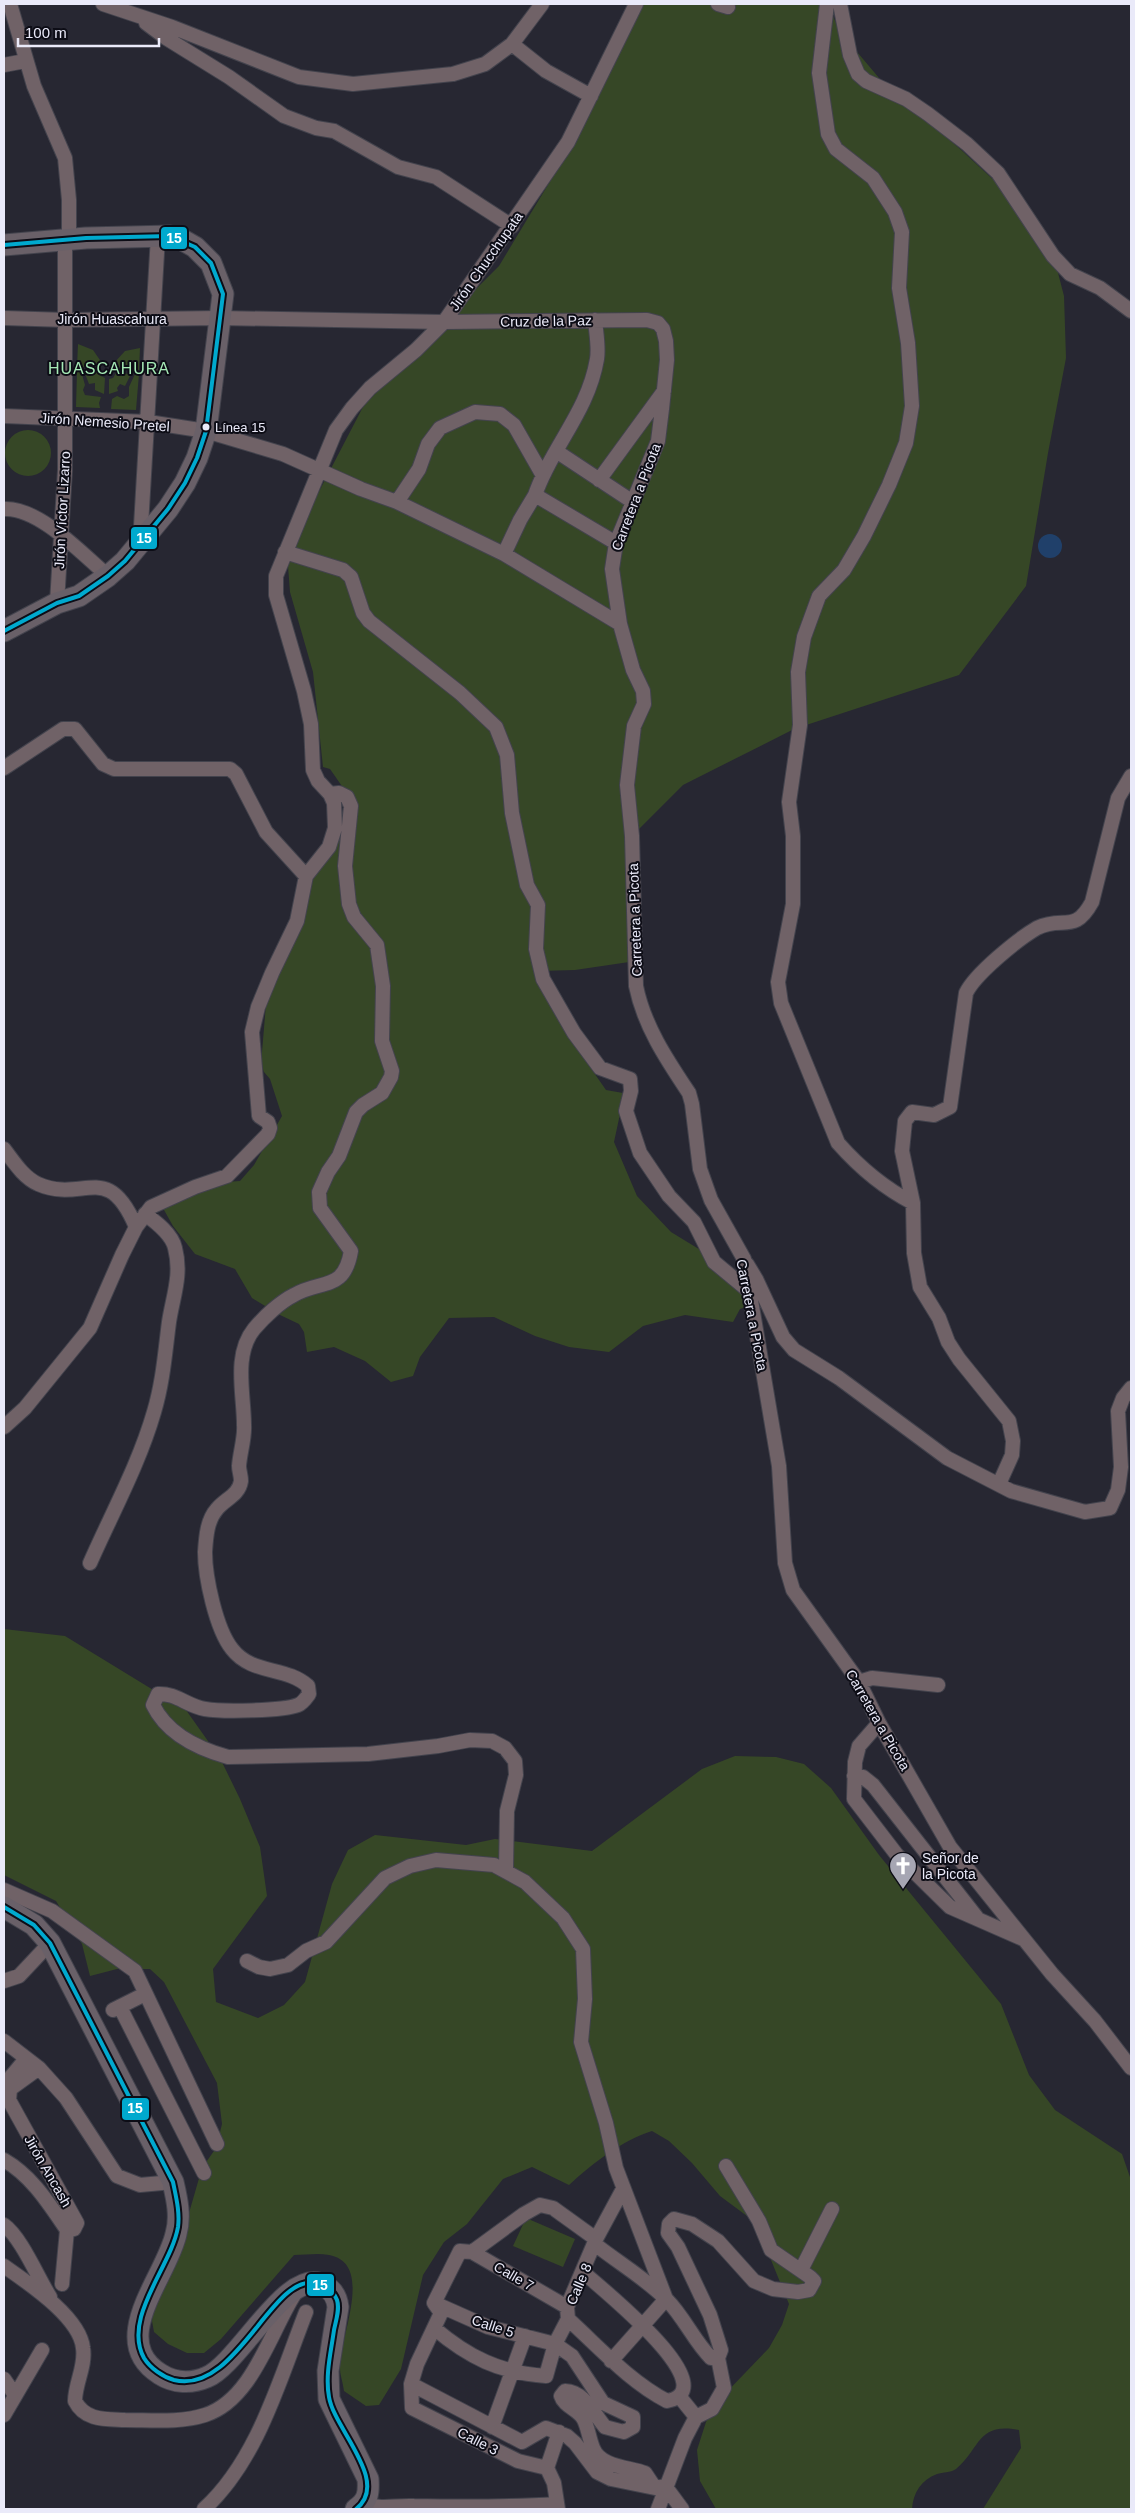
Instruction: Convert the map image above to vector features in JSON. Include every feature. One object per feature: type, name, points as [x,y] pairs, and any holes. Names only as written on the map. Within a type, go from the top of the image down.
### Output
[{"type":"highway","points":[[4,245],[158,236],[181,239],[195,247],[210,263],[223,294],[206,431],[185,483],[140,543],[108,576],[79,596],[58,603],[4,631]]},
{"type":"highway","points":[[4,1907],[34,1925],[50,1943],[172,2182],[178,2203],[177,2234],[138,2322],[138,2344],[142,2355],[156,2372],[174,2380],[185,2382],[198,2381],[213,2374],[236,2354],[272,2307],[301,2285],[316,2281],[332,2291],[337,2299],[337,2323],[328,2371],[329,2399],[339,2423],[366,2470],[370,2508]]},
{"type":"street","name":"Jirón Víctor Lizarro","points":[[10,4],[25,60],[65,158],[69,200],[65,418],[58,603]]},
{"type":"street","points":[[103,4],[140,18],[172,27],[299,77],[353,84],[453,74],[485,64],[512,44],[542,4]]},
{"type":"street","name":"Jirón Chucchupata","points":[[220,318],[444,322],[482,264],[512,226],[568,142],[636,4]]},
{"type":"street","points":[[827,4],[819,73],[828,134],[836,149],[873,178],[895,212],[902,232],[899,288],[908,343],[912,406],[906,443],[889,485],[864,536],[844,570],[819,596],[804,638],[798,672],[800,724],[789,802],[793,836],[793,904],[778,982],[781,1003],[838,1143],[853,1160],[892,1192],[913,1203]]},
{"type":"street","points":[[840,4],[850,55],[858,74],[866,82],[913,104],[967,144],[998,173],[1053,256],[1070,274],[1100,288],[1131,311]]},
{"type":"street","points":[[140,18],[166,38],[229,77],[284,116],[316,128],[334,131],[398,167],[436,177],[512,226]]},
{"type":"street","points":[[512,44],[546,71],[591,96]]},
{"type":"street","points":[[4,65],[25,60]]},
{"type":"street","points":[[140,543],[158,236]]},
{"type":"street","name":"Jirón Huascahura","points":[[4,318],[66,320],[220,318]]},
{"type":"street","points":[[504,554],[520,520],[535,495],[542,474],[586,400],[598,357],[595,320]]},
{"type":"street","name":"Cruz de la Paz","points":[[444,322],[647,320]]},
{"type":"street","name":"Carretera a Picota","points":[[647,320],[658,323],[663,329],[667,360],[658,441],[616,543],[612,568],[620,624],[633,670],[643,691],[644,704],[634,726],[628,785],[632,836],[638,994],[650,1030],[689,1093],[700,1170],[711,1200],[744,1259],[779,1466],[786,1564],[793,1590],[859,1682],[879,1723],[950,1847],[1025,1940],[1095,2021],[1131,2068]]},
{"type":"street","points":[[4,1426],[25,1408],[90,1328],[136,1227],[151,1207],[227,1176],[268,1134],[270,1128],[268,1122],[258,1116],[252,1032],[258,1008],[272,973],[297,921],[306,876],[329,847],[335,828],[334,803],[330,794],[318,782],[314,770],[311,724],[304,691],[276,595],[276,576],[336,430],[370,388],[416,350],[444,322]]},
{"type":"street","points":[[599,480],[664,390]]},
{"type":"street","points":[[397,502],[419,468],[428,444],[440,428],[475,412],[500,414],[514,426],[542,474]]},
{"type":"street","name":"Jirón Nemesio Pretel","points":[[4,416],[148,422],[206,431],[283,454],[319,472],[397,502],[504,554],[620,624]]},
{"type":"street","points":[[556,451],[633,502]]},
{"type":"street","points":[[535,495],[616,543]]},
{"type":"street","points":[[4,509],[12,508],[33,516],[61,536],[108,576]]},
{"type":"street","points":[[285,552],[348,573],[352,577],[363,613],[369,621],[460,692],[496,727],[507,755],[512,813],[527,885],[538,905],[536,949],[547,987],[574,1033],[600,1068],[630,1079],[631,1091],[626,1111],[640,1153],[669,1196],[694,1222],[714,1262],[749,1291]]},
{"type":"street","points":[[4,768],[63,729],[70,728],[75,729],[103,764],[114,770],[230,769],[236,774],[266,832],[306,876]]},
{"type":"street","points":[[999,1484],[1012,1455],[1013,1441],[1009,1421],[958,1359],[948,1342],[939,1318],[920,1287],[914,1252],[913,1203],[902,1151],[904,1121],[912,1112],[934,1115],[950,1107],[966,993],[971,983],[1038,928],[1077,922],[1085,915],[1092,902],[1118,798],[1131,776]]},
{"type":"street","points":[[330,794],[339,793],[347,797],[351,806],[345,866],[349,904],[354,918],[377,945],[382,986],[382,1041],[392,1071],[391,1077],[382,1093],[363,1105],[356,1112],[339,1156],[328,1172],[318,1199],[320,1208],[331,1226],[351,1251],[349,1264],[341,1277],[328,1285],[310,1288],[293,1295],[284,1302],[255,1328],[243,1348],[241,1370],[245,1427],[239,1467],[240,1484],[231,1498],[217,1508],[209,1522],[205,1553],[221,1628],[231,1648],[251,1665],[302,1680],[308,1686],[309,1694],[298,1704],[280,1708],[206,1709],[166,1694],[158,1694],[154,1698],[153,1705],[162,1718],[187,1741],[207,1751],[228,1756],[368,1754],[438,1746],[470,1740],[492,1741],[505,1748],[515,1761],[516,1775],[507,1811],[506,1869]]},
{"type":"street","points":[[4,1149],[25,1177],[39,1184],[53,1188],[91,1187],[108,1190],[119,1196],[127,1206],[136,1227]]},
{"type":"street","points":[[90,1563],[123,1491],[154,1413],[166,1364],[169,1321],[178,1283],[175,1246],[159,1224],[146,1214]]},
{"type":"street","points":[[744,1259],[756,1279],[783,1337],[794,1350],[839,1378],[947,1458],[1011,1491],[1085,1512],[1110,1508],[1118,1490],[1121,1467],[1118,1412],[1123,1398],[1131,1388]]},
{"type":"street","points":[[859,1682],[872,1678],[938,1685]]},
{"type":"street","points":[[879,1723],[859,1746],[854,1776],[854,1799],[897,1855],[950,1906],[1025,1940]]},
{"type":"street","points":[[854,1776],[862,1777],[873,1785],[978,1919]]},
{"type":"street","points":[[247,1961],[259,1967],[270,1969],[288,1965],[306,1951],[326,1942],[385,1878],[410,1866],[436,1860],[494,1864],[506,1869],[525,1882],[563,1918],[583,1949],[585,1999],[581,2042],[623,2189],[666,2299]]},
{"type":"street","points":[[4,1890],[52,1911],[135,1971],[144,1994],[217,2144]]},
{"type":"street","points":[[5,1978],[19,1976],[50,1943]]},
{"type":"street","points":[[144,1994],[117,2009],[204,2173]]},
{"type":"street","points":[[4,2041],[25,2060],[39,2068],[66,2098],[117,2176],[140,2185],[172,2182]]},
{"type":"street","points":[[5,2083],[25,2060]]},
{"type":"street","name":"Jirón Ancash","points":[[39,2068],[10,2089],[8,2100],[77,2223],[74,2229],[67,2230],[62,2284]]},
{"type":"street","points":[[4,2160],[14,2166],[31,2182],[67,2230]]},
{"type":"street","points":[[658,2509],[660,2487],[696,2417],[712,2408],[724,2388],[718,2358],[721,2350],[710,2315],[678,2247],[668,2233],[668,2224],[674,2219],[682,2220],[718,2241],[754,2280],[762,2285],[774,2289],[804,2292],[809,2290],[814,2282],[801,2270],[771,2250],[759,2221],[726,2166]]},
{"type":"street","name":"Calle 8","points":[[513,2370],[546,2376],[555,2344],[583,2272],[623,2189]]},
{"type":"street","points":[[660,2487],[611,2479],[597,2472],[576,2443],[559,2432],[546,2428],[522,2442],[411,2384],[417,2364],[441,2313],[434,2303],[466,2252],[540,2205],[553,2208],[666,2299],[688,2326],[704,2351],[711,2358],[718,2358]]},
{"type":"street","points":[[801,2270],[832,2209]]},
{"type":"street","points":[[4,2226],[23,2246],[32,2268],[55,2306]]},
{"type":"street","name":"Calle 7","points":[[466,2252],[568,2313],[611,2361],[654,2395],[667,2401],[679,2396]]},
{"type":"street","points":[[4,2266],[55,2306],[75,2327],[84,2349],[75,2392],[75,2401],[79,2409],[86,2415],[105,2419],[187,2418],[206,2415],[222,2407],[240,2391],[301,2285]]},
{"type":"street","points":[[583,2272],[641,2325],[676,2362],[684,2378],[683,2389],[679,2396],[696,2417]]},
{"type":"street","points":[[611,2361],[666,2299]]},
{"type":"street","name":"Calle 5","points":[[434,2303],[488,2327],[555,2344]]},
{"type":"street","points":[[204,2509],[231,2478],[259,2432],[306,2312]]},
{"type":"street","points":[[434,2328],[459,2349],[478,2359],[513,2370]]},
{"type":"street","points":[[492,2427],[525,2336]]},
{"type":"street","points":[[555,2344],[572,2356],[603,2403],[633,2417],[633,2427],[624,2432],[605,2427],[590,2405],[574,2392],[565,2391],[561,2396],[563,2402],[584,2419],[594,2450],[611,2463],[645,2473],[682,2509]]},
{"type":"street","points":[[4,2415],[42,2350]]},
{"type":"street","points":[[4,2379],[15,2395]]},
{"type":"street","name":"Calle 3","points":[[411,2384],[412,2408],[510,2457],[547,2468]]},
{"type":"street","points":[[370,2508],[405,2506],[449,2508],[558,2507],[554,2483],[547,2468],[559,2432]]},
{"type":"green space","points":[[641,4],[827,4],[841,33],[885,85],[959,148],[1023,207],[1049,238],[1064,296],[1066,358],[1026,586],[959,675],[794,729],[683,785],[632,836],[636,961],[575,970],[538,971],[583,1057],[606,1090],[623,1093],[614,1142],[637,1196],[671,1232],[725,1265],[751,1305],[740,1309],[733,1322],[685,1315],[643,1326],[609,1352],[569,1347],[535,1336],[494,1317],[449,1318],[420,1357],[413,1376],[391,1382],[365,1361],[334,1347],[307,1352],[304,1332],[299,1324],[252,1298],[235,1269],[195,1254],[173,1226],[159,1201],[226,1182],[240,1181],[254,1165],[282,1116],[270,1079],[264,1072],[261,1064],[266,1004],[311,870],[347,816],[346,792],[330,769],[323,767],[313,672],[290,592],[287,553],[364,405],[383,385],[429,346],[475,290],[499,266],[563,160]]},
{"type":"green space","points":[[78,344],[93,350],[102,363],[101,367],[77,367]]},
{"type":"green space","points":[[140,348],[139,370],[115,367],[114,363],[125,351]]},
{"type":"green space","points":[[77,371],[81,371],[85,385],[83,390],[85,395],[101,397],[100,408],[76,407]]},
{"type":"green space","points":[[84,371],[99,372],[105,378],[104,394],[95,390],[95,383],[89,384]]},
{"type":"green space","points":[[116,373],[131,374],[125,386],[120,384],[117,388],[118,391],[109,394],[109,379],[113,378]]},
{"type":"green space","points":[[135,374],[139,374],[136,410],[111,409],[112,399],[117,396],[124,399],[129,396],[129,387]]},
{"type":"green space","points":[[28,430],[41,434],[47,440],[51,453],[47,466],[41,472],[28,476],[15,472],[9,466],[5,453],[9,440],[15,434]]},
{"type":"green space","points":[[4,1629],[65,1636],[186,1710],[220,1758],[260,1847],[267,1896],[213,1969],[216,2002],[258,2018],[284,2005],[305,1982],[332,1884],[348,1850],[375,1835],[466,1845],[495,1839],[592,1851],[702,1769],[735,1756],[776,1757],[804,1764],[831,1788],[879,1855],[1001,2004],[1029,2075],[1055,2110],[1122,2154],[1131,2180],[1131,2509],[983,2509],[1021,2448],[1019,2430],[1005,2429],[987,2433],[956,2469],[937,2474],[922,2483],[916,2492],[912,2509],[716,2509],[700,2481],[697,2450],[706,2422],[719,2400],[769,2348],[782,2325],[789,2304],[762,2238],[751,2219],[720,2196],[692,2163],[669,2141],[652,2131],[618,2147],[569,2185],[532,2167],[503,2179],[467,2224],[444,2242],[423,2275],[401,2369],[379,2405],[366,2406],[344,2391],[340,2364],[352,2302],[353,2285],[350,2271],[342,2261],[329,2255],[294,2255],[221,2339],[204,2353],[187,2353],[168,2344],[154,2332],[152,2321],[154,2301],[189,2213],[202,2168],[216,2148],[222,2124],[217,2083],[164,1982],[150,1969],[117,1969],[90,1976],[82,1944],[56,1901],[4,1875]]},
{"type":"green space","points":[[526,2218],[575,2239],[563,2267],[513,2246]]},
{"type":"water","points":[[1050,534],[1058,538],[1062,546],[1058,554],[1050,558],[1042,554],[1038,546],[1042,538]]},
{"type":"transit line","name":"15","points":[[4,245],[86,238],[170,236],[195,247],[211,263],[223,294],[206,431],[197,458],[185,483],[168,509],[125,561],[108,576],[79,596],[57,603],[4,631]]},
{"type":"transit line","name":"15","points":[[4,1907],[34,1925],[50,1943],[173,2182],[178,2210],[178,2227],[167,2259],[143,2310],[139,2326],[139,2343],[144,2358],[153,2369],[170,2379],[196,2380],[216,2370],[234,2354],[282,2298],[297,2286],[313,2283],[328,2288],[335,2296],[338,2307],[329,2364],[329,2397],[333,2410],[358,2455],[367,2485],[365,2498],[356,2509]]},
{"type":"place","name":"Línea 15","points":[[206,427]]},
{"type":"place","name":"Señor de la Picota","points":[[903,1890]]},
{"type":"district","name":"HUASCAHURA","points":[[109,368]]}]
